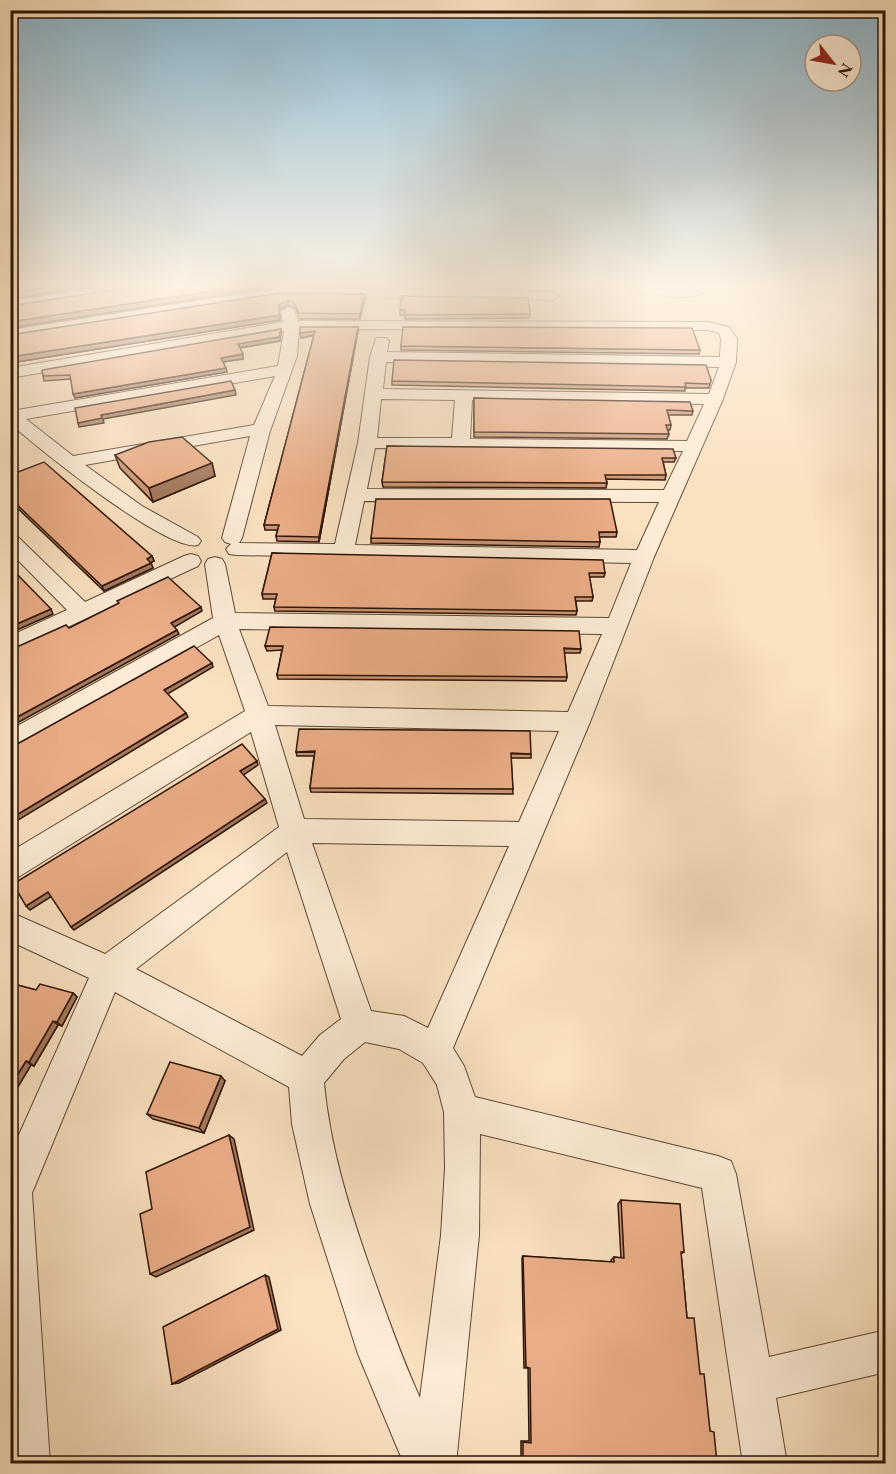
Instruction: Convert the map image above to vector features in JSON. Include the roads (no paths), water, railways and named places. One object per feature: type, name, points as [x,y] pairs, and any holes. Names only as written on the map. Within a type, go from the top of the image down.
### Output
[{"type":"street","points":[[10,373],[120,355]]},
{"type":"street","points":[[289,355],[262,429],[213,546],[225,621],[259,715],[294,831],[360,1025]]},
{"type":"street","points":[[435,1051],[577,722],[644,557],[715,399],[728,355]]},
{"type":"street","points":[[344,550],[367,443],[378,357],[728,362]]},
{"type":"street","points":[[12,415],[284,370]]},
{"type":"street","points":[[375,394],[715,399]]},
{"type":"street","points":[[461,443],[464,395]]},
{"type":"street","points":[[12,415],[69,462],[134,509],[164,528],[213,546],[644,557]]},
{"type":"street","points":[[69,462],[262,429]]},
{"type":"street","points":[[367,443],[693,446]]},
{"type":"street","points":[[356,495],[671,496]]},
{"type":"street","points":[[10,540],[82,612]]},
{"type":"street","points":[[10,646],[213,546]]},
{"type":"street","points":[[10,742],[225,621],[617,626]]},
{"type":"street","points":[[10,867],[259,715],[577,722]]},
{"type":"street","points":[[28,1464],[13,1193],[108,971],[294,831],[529,834]]},
{"type":"street","points":[[10,926],[108,971],[306,1077]]},
{"type":"street","points":[[427,1464],[379,1354],[329,1204],[310,1124],[306,1077],[332,1047],[360,1025],[404,1033],[435,1051],[452,1078],[462,1112],[460,1235],[434,1464]]},
{"type":"street","points":[[462,1112],[717,1174],[754,1382],[765,1464]]},
{"type":"street","points":[[754,1382],[885,1351]]}]
